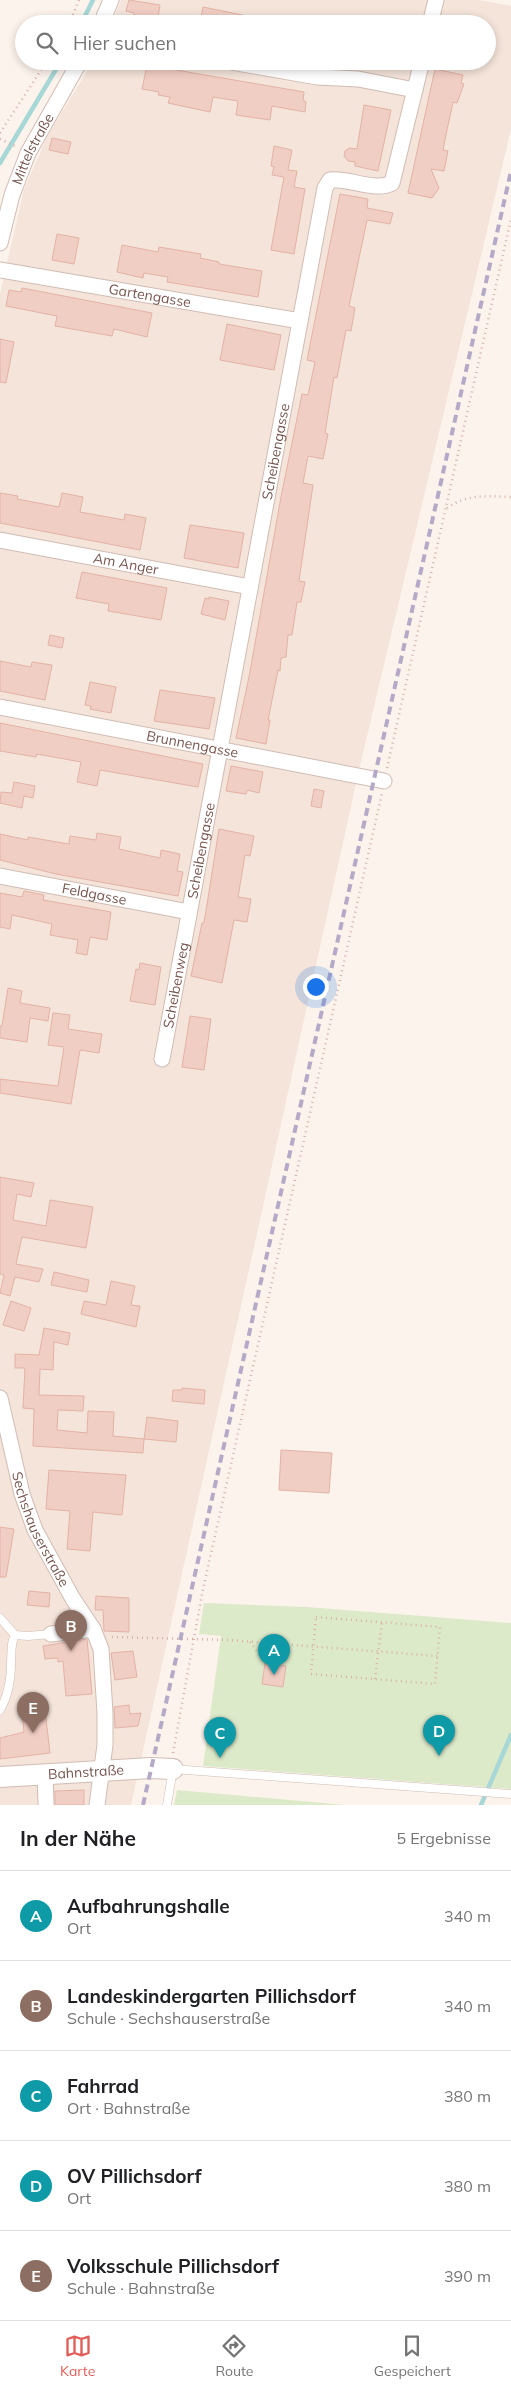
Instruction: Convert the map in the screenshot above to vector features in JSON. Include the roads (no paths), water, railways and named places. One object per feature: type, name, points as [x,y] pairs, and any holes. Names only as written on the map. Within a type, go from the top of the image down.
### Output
[{"type":"street","points":[[105,15],[111,0]]},
{"type":"street","points":[[432,15],[436,0]]},
{"type":"street","name":"Mittelstraße","points":[[0,243],[12,195],[28,153],[75,70]]},
{"type":"street","points":[[274,70],[317,78],[358,80],[415,90]]},
{"type":"street","name":"Scheibengasse","points":[[189,912],[325,188],[330,180],[340,179],[385,187],[392,183],[420,70]]},
{"type":"street","name":"Gartengasse","points":[[0,270],[300,321]]},
{"type":"street","name":"Am Anger","points":[[0,540],[250,587]]},
{"type":"street","name":"Brunnengasse","points":[[0,707],[384,781]]},
{"type":"street","name":"Feldgasse","points":[[0,876],[189,912]]},
{"type":"street","name":"Scheibenweg","points":[[162,1059],[189,912]]},
{"type":"street","name":"Sechshauserstraße","points":[[0,1398],[22,1494],[32,1524],[102,1649],[106,1713],[97,1805]]},
{"type":"street","points":[[51,1634],[95,1634]]},
{"type":"street","name":"Bahnstraße","points":[[0,1777],[152,1768],[173,1769]]},
{"type":"street","points":[[45,1773],[46,1805]]},
{"type":"lane","points":[[0,1618],[15,1635],[51,1634]]},
{"type":"lane","points":[[0,1710],[7,1696],[10,1683],[11,1642],[15,1635]]},
{"type":"lane","points":[[167,1805],[173,1769],[511,1794]]},
{"type":"waterway","points":[[86,15],[93,0]]},
{"type":"waterway","points":[[0,163],[56,70]]},
{"type":"waterway","points":[[481,1805],[511,1735]]},
{"type":"railway","points":[[143,1805],[511,171]]},
{"type":"place","name":"Landeskindergarten Pillichsdorf","points":[[71,1651]]},
{"type":"place","name":"Aufbahrungshalle","points":[[274,1675]]},
{"type":"place","name":"Volksschule Pillichsdorf","points":[[33,1733]]},
{"type":"place","name":"OV Pillichsdorf","points":[[439,1756]]},
{"type":"place","name":"Fahrrad","points":[[220,1758]]}]
